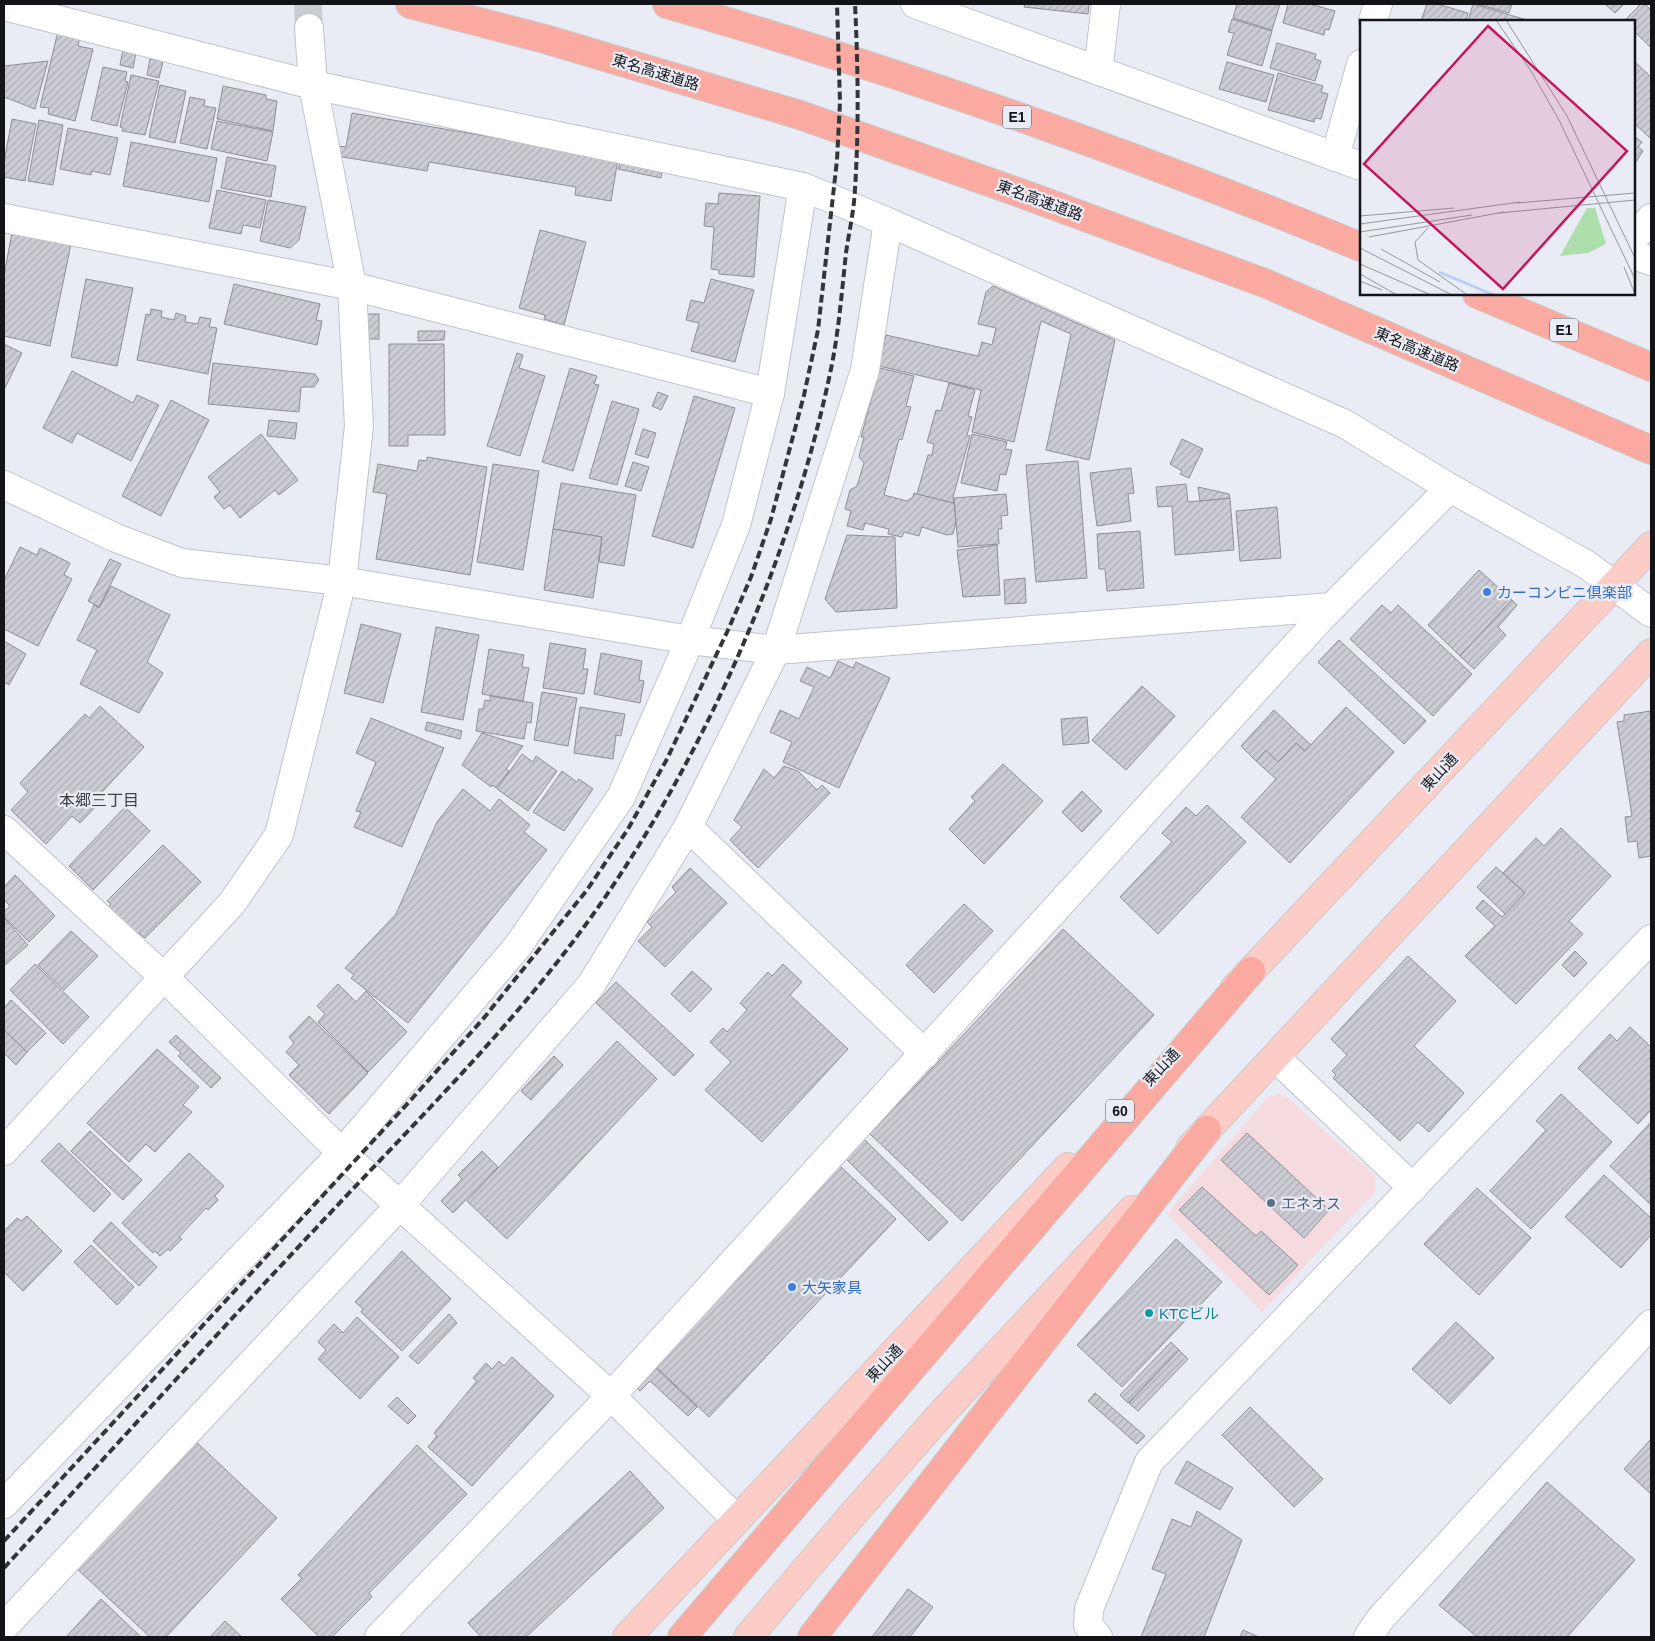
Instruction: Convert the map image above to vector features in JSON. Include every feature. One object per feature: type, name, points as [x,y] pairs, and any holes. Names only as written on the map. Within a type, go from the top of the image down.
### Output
[{"type":"highway","name":"東名高速道路","points":[[410,4],[545,39],[800,115],[1023,194],[1268,284],[1651,450]]},
{"type":"highway","name":"E1","points":[[667,4],[809,45],[1041,125],[1274,211],[1360,247]]},
{"type":"highway","name":"E1","points":[[1479,295],[1651,367]]},
{"type":"highway","points":[[682,1637],[1251,971]]},
{"type":"highway","points":[[812,1637],[1206,1130]]},
{"type":"highway","points":[[817,1637],[837,1605]]},
{"type":"main road","name":"60","points":[[1615,586],[1651,546]]},
{"type":"main road","name":"東山通","points":[[627,1637],[1251,971],[1615,586]]},
{"type":"main road","points":[[748,1637],[846,1521],[943,1412],[1206,1130],[1276,1058],[1651,653]]},
{"type":"street","points":[[915,4],[1360,166]]},
{"type":"street","points":[[1098,71],[1106,4]]},
{"type":"street","points":[[1374,20],[1378,4]]},
{"type":"street","points":[[4,6],[313,85],[802,187],[888,222],[1345,424],[1450,488],[1587,566],[1651,613]]},
{"type":"street","points":[[4,1151],[232,903],[279,835],[342,581],[359,426],[352,286],[313,85],[309,28]]},
{"type":"street","points":[[1335,157],[1360,68]]},
{"type":"street","points":[[4,1504],[342,1152],[518,947],[621,797],[690,640],[736,525],[770,393],[802,187]]},
{"type":"street","points":[[4,218],[352,286],[770,393]]},
{"type":"street","points":[[1635,237],[1651,218]]},
{"type":"street","points":[[4,1627],[401,1204],[591,985],[688,827],[776,650],[865,370],[888,222]]},
{"type":"street","points":[[1635,255],[1651,261]]},
{"type":"street","points":[[4,485],[116,538],[182,563],[342,581],[690,640],[776,650],[1331,607]]},
{"type":"street","points":[[379,1637],[611,1396],[1331,607],[1450,488]]},
{"type":"street","points":[[688,827],[925,1054]]},
{"type":"street","points":[[9,845],[165,978],[342,1152],[611,1396],[737,1520]]},
{"type":"street","points":[[1098,1637],[1088,1625],[1089,1609],[1149,1462],[1651,939]]},
{"type":"street","points":[[1276,1058],[1414,1188]]},
{"type":"street","points":[[1368,1637],[1381,1618],[1651,1324]]},
{"type":"shaded area","name":"エネオス","points":[[1283,1094],[1375,1175],[1376,1191],[1262,1312],[1167,1214],[1269,1096]]},
{"type":"building","points":[[1025,4],[1089,4],[1088,14],[1024,7]]},
{"type":"building","points":[[1237,4],[1280,4],[1272,30],[1233,18]]},
{"type":"building","points":[[1288,4],[1310,4],[1335,11],[1329,30],[1325,29],[1324,35],[1283,23]]},
{"type":"building","points":[[1427,4],[1437,4],[1468,13],[1466,20],[1421,20]]},
{"type":"building","points":[[1473,4],[1527,20],[1468,20]]},
{"type":"building","points":[[1477,4],[1512,4],[1509,13]]},
{"type":"building","points":[[1605,4],[1624,4],[1615,13]]},
{"type":"building","points":[[1641,4],[1645,4],[1651,10],[1651,48],[1635,32],[1635,20],[1625,20]]},
{"type":"building","points":[[1232,19],[1272,31],[1262,66],[1227,55],[1234,33],[1228,32]]},
{"type":"building","points":[[58,31],[80,36],[78,46],[93,49],[75,121],[48,114],[49,108],[40,107]]},
{"type":"building","points":[[1277,43],[1316,54],[1315,59],[1321,61],[1315,81],[1270,68]]},
{"type":"building","points":[[123,50],[136,53],[133,68],[120,65]]},
{"type":"building","points":[[150,59],[163,61],[159,78],[147,75]]},
{"type":"building","points":[[48,61],[35,109],[4,97],[4,66]]},
{"type":"building","points":[[1227,62],[1274,75],[1266,102],[1219,89]]},
{"type":"building","points":[[1635,62],[1651,77],[1651,139],[1635,124]]},
{"type":"building","points":[[103,67],[127,72],[125,81],[128,82],[117,126],[91,120]]},
{"type":"building","points":[[1278,73],[1323,86],[1321,92],[1328,94],[1321,119],[1315,118],[1314,122],[1268,110]]},
{"type":"building","points":[[131,75],[159,81],[145,135],[122,131],[123,128],[120,127]]},
{"type":"building","points":[[160,85],[186,91],[175,143],[149,137]]},
{"type":"building","points":[[223,86],[266,95],[266,99],[277,101],[273,131],[217,119]]},
{"type":"building","points":[[190,97],[205,100],[204,106],[216,108],[207,149],[180,143]]},
{"type":"building","points":[[352,113],[618,159],[611,201],[575,195],[576,187],[429,162],[427,171],[337,156],[339,146],[346,147]]},
{"type":"building","points":[[12,119],[36,124],[25,181],[4,177],[4,162]]},
{"type":"building","points":[[39,120],[63,125],[53,185],[28,181]]},
{"type":"building","points":[[217,121],[273,132],[267,161],[211,149]]},
{"type":"building","points":[[68,128],[118,138],[110,175],[92,171],[91,175],[60,169]]},
{"type":"building","points":[[1635,137],[1642,142],[1638,147],[1643,151],[1635,163]]},
{"type":"building","points":[[131,142],[217,158],[209,202],[123,186]]},
{"type":"building","points":[[227,157],[276,166],[271,197],[221,188]]},
{"type":"building","points":[[621,159],[663,167],[661,178],[618,169]]},
{"type":"building","points":[[217,190],[266,200],[260,228],[243,225],[241,234],[209,228]]},
{"type":"building","points":[[719,193],[760,196],[754,277],[719,274],[719,270],[711,269],[714,227],[704,226],[706,203],[718,204]]},
{"type":"building","points":[[268,200],[306,207],[299,240],[290,248],[260,241]]},
{"type":"building","points":[[540,230],[586,242],[564,325],[544,319],[545,315],[519,308]]},
{"type":"building","points":[[12,233],[71,244],[50,346],[4,336],[4,275]]},
{"type":"building","points":[[86,279],[133,288],[117,366],[71,357]]},
{"type":"building","points":[[711,279],[754,290],[735,362],[691,351],[699,323],[686,320],[691,300],[704,303]]},
{"type":"building","points":[[234,284],[320,304],[316,320],[322,321],[317,345],[224,324]]},
{"type":"building","points":[[993,286],[1115,340],[1089,460],[1046,450],[1071,334],[1041,321],[1014,442],[972,432],[981,390],[879,366],[886,335],[978,356],[982,342],[992,345],[996,328],[978,324],[986,292]]},
{"type":"building","points":[[151,309],[162,311],[161,317],[174,320],[176,313],[186,316],[185,322],[198,324],[200,317],[211,319],[209,327],[217,328],[208,374],[137,360],[146,314],[150,315]]},
{"type":"building","points":[[367,314],[379,314],[379,339],[367,339]]},
{"type":"building","points":[[418,331],[445,331],[444,340],[418,341]]},
{"type":"building","points":[[4,344],[22,353],[4,390]]},
{"type":"building","points":[[389,344],[444,344],[445,435],[408,435],[408,446],[389,446]]},
{"type":"building","points":[[517,353],[523,355],[519,368],[545,376],[520,456],[487,446]]},
{"type":"building","points":[[213,363],[315,374],[319,380],[314,387],[301,387],[299,412],[208,404]]},
{"type":"building","points":[[570,368],[597,376],[594,384],[599,385],[573,471],[542,462]]},
{"type":"building","points":[[880,368],[914,376],[906,406],[911,407],[902,440],[899,439],[884,495],[907,501],[913,497],[914,493],[954,503],[956,522],[953,534],[947,535],[922,527],[919,536],[904,532],[902,537],[888,534],[889,529],[865,523],[863,530],[847,526],[851,511],[845,509],[850,490],[857,486],[864,463],[859,457],[864,437],[861,437]]},
{"type":"building","points":[[72,371],[133,403],[137,395],[159,405],[131,461],[77,433],[72,443],[43,428]]},
{"type":"building","points":[[949,383],[975,390],[968,416],[972,417],[967,435],[970,436],[953,497],[954,503],[917,494],[928,455],[932,455],[934,444],[927,442],[936,410],[941,411]]},
{"type":"building","points":[[658,392],[668,396],[661,410],[652,406]]},
{"type":"building","points":[[694,396],[735,408],[693,548],[652,536]]},
{"type":"building","points":[[171,400],[209,420],[161,516],[122,496]]},
{"type":"building","points":[[612,401],[639,409],[617,485],[589,478]]},
{"type":"building","points":[[269,420],[297,423],[295,439],[267,436]]},
{"type":"building","points":[[643,429],[656,433],[648,458],[635,454]]},
{"type":"building","points":[[261,434],[298,480],[279,495],[275,490],[240,518],[230,505],[224,509],[214,497],[220,492],[208,477]]},
{"type":"building","points":[[972,434],[1007,442],[1005,449],[1012,450],[1006,475],[1000,474],[997,491],[961,483]]},
{"type":"building","points":[[1182,439],[1203,449],[1189,478],[1180,474],[1182,471],[1170,464]]},
{"type":"building","points":[[427,457],[487,467],[470,575],[376,559],[387,494],[373,492],[378,464],[417,471],[419,460],[427,461]]},
{"type":"building","points":[[1078,461],[1087,578],[1036,582],[1026,465]]},
{"type":"building","points":[[633,462],[649,467],[641,491],[625,486]]},
{"type":"building","points":[[493,464],[539,471],[523,570],[477,562]]},
{"type":"building","points":[[1131,468],[1134,493],[1128,494],[1131,521],[1097,526],[1090,473]]},
{"type":"building","points":[[561,483],[636,495],[624,566],[599,562],[602,537],[553,529]]},
{"type":"building","points":[[1186,484],[1188,502],[1230,498],[1234,550],[1175,555],[1172,506],[1158,507],[1156,487]]},
{"type":"building","points":[[1198,487],[1229,494],[1230,498],[1200,501]]},
{"type":"building","points":[[1006,494],[1008,515],[1001,516],[1002,529],[998,529],[999,544],[958,547],[954,498]]},
{"type":"building","points":[[1277,507],[1281,558],[1240,561],[1236,511]]},
{"type":"building","points":[[553,529],[602,537],[593,598],[544,590]]},
{"type":"building","points":[[1140,531],[1144,588],[1107,591],[1105,569],[1099,569],[1097,534]]},
{"type":"building","points":[[847,535],[895,537],[897,608],[836,612],[825,599]]},
{"type":"building","points":[[997,545],[1000,595],[963,597],[957,550]]},
{"type":"building","points":[[20,547],[37,555],[40,548],[70,563],[64,575],[72,579],[38,646],[4,629],[4,580]]},
{"type":"building","points":[[110,559],[121,564],[99,607],[88,601]]},
{"type":"building","points":[[1479,570],[1512,600],[1460,656],[1428,625]]},
{"type":"building","points":[[1025,578],[1026,603],[1005,604],[1004,580]]},
{"type":"building","points":[[111,586],[170,615],[147,662],[163,673],[139,713],[80,684],[97,650],[77,640],[94,605],[99,608]]},
{"type":"building","points":[[1512,600],[1517,605],[1498,627],[1506,635],[1474,669],[1460,656]]},
{"type":"building","points":[[1382,605],[1391,613],[1398,605],[1472,674],[1433,716],[1350,639]]},
{"type":"building","points":[[361,624],[401,634],[383,703],[344,693]]},
{"type":"building","points":[[436,627],[479,635],[463,720],[421,712]]},
{"type":"building","points":[[1339,640],[1426,721],[1404,744],[1318,662]]},
{"type":"building","points":[[4,641],[26,654],[9,685],[4,682]]},
{"type":"building","points":[[550,643],[586,649],[583,669],[588,669],[584,694],[543,688]]},
{"type":"building","points":[[489,649],[524,655],[522,667],[529,668],[523,701],[482,694]]},
{"type":"building","points":[[601,653],[642,661],[639,680],[644,681],[640,703],[594,694]]},
{"type":"building","points":[[838,661],[853,668],[856,662],[890,678],[839,788],[783,762],[792,742],[770,732],[780,710],[799,719],[814,687],[800,681],[807,667],[830,678]]},
{"type":"building","points":[[1142,686],[1175,716],[1126,770],[1092,740]]},
{"type":"building","points":[[542,692],[577,698],[568,746],[534,740]]},
{"type":"building","points":[[490,696],[533,703],[531,723],[527,722],[524,739],[476,731],[479,709],[483,709],[485,700],[490,701]]},
{"type":"building","points":[[100,706],[144,747],[102,792],[106,796],[80,823],[72,816],[46,844],[11,810],[28,792],[20,783],[85,714],[89,718]]},
{"type":"building","points":[[580,707],[625,714],[621,736],[616,735],[613,759],[574,753]]},
{"type":"building","points":[[1346,707],[1394,752],[1290,863],[1241,817],[1276,779],[1256,761],[1266,750],[1278,762],[1296,743],[1305,751]]},
{"type":"building","points":[[1274,710],[1311,745],[1305,751],[1296,743],[1278,762],[1266,750],[1256,761],[1241,746]]},
{"type":"building","points":[[1651,711],[1651,856],[1639,858],[1637,841],[1628,842],[1625,817],[1632,816],[1617,722],[1624,721],[1624,715]]},
{"type":"building","points":[[1087,717],[1089,743],[1063,745],[1061,719]]},
{"type":"building","points":[[371,718],[444,748],[402,847],[354,827],[361,812],[356,811],[376,762],[356,753]]},
{"type":"building","points":[[427,722],[462,731],[460,739],[425,730]]},
{"type":"building","points":[[482,733],[523,746],[506,769],[509,771],[496,788],[493,785],[491,787],[462,765]]},
{"type":"building","points":[[522,754],[533,762],[536,756],[557,771],[528,811],[497,789]]},
{"type":"building","points":[[1003,764],[1043,801],[984,864],[949,829],[975,801],[971,797]]},
{"type":"building","points":[[784,766],[798,771],[817,790],[822,785],[830,793],[758,868],[730,840],[742,827],[734,820],[764,769],[774,778]]},
{"type":"building","points":[[562,771],[577,782],[579,779],[593,789],[564,831],[533,812]]},
{"type":"building","points":[[463,789],[490,811],[499,799],[530,825],[524,832],[547,850],[408,1023],[351,978],[354,975],[345,968],[396,914],[437,822]]},
{"type":"building","points":[[1082,791],[1102,811],[1082,832],[1062,812]]},
{"type":"building","points":[[1207,805],[1246,842],[1158,934],[1120,897],[1172,842],[1162,833],[1186,807],[1196,816]]},
{"type":"building","points":[[125,807],[150,831],[93,890],[69,866]]},
{"type":"building","points":[[1561,828],[1611,876],[1569,921],[1583,934],[1516,1004],[1465,956],[1495,926],[1476,908],[1483,900],[1502,917],[1525,893],[1503,873],[1536,838],[1544,846]]},
{"type":"building","points":[[163,845],[201,882],[145,938],[139,933],[135,936],[107,908],[111,904],[107,901]]},
{"type":"building","points":[[1496,867],[1525,893],[1505,914],[1477,887]]},
{"type":"building","points":[[690,868],[727,903],[665,967],[638,941],[652,927],[647,922],[676,892],[672,887]]},
{"type":"building","points":[[15,875],[55,916],[29,942],[4,917],[4,912],[10,906],[4,900],[4,887]]},
{"type":"building","points":[[964,904],[993,931],[934,993],[906,965]]},
{"type":"building","points":[[4,918],[28,945],[4,966]]},
{"type":"building","points":[[1063,929],[1154,1015],[962,1221],[870,1134]]},
{"type":"building","points":[[71,931],[98,956],[64,990],[38,965]]},
{"type":"building","points":[[1575,951],[1587,963],[1574,977],[1562,965]]},
{"type":"building","points":[[1408,956],[1456,1001],[1414,1046],[1464,1093],[1429,1132],[1418,1122],[1400,1141],[1333,1078],[1336,1075],[1332,1071],[1347,1055],[1331,1039]]},
{"type":"building","points":[[35,964],[89,1017],[63,1044],[10,990]]},
{"type":"building","points":[[783,964],[802,982],[790,995],[848,1049],[762,1142],[705,1090],[731,1062],[710,1042],[723,1028],[727,1032],[747,1010],[740,1003],[768,972],[772,976]]},
{"type":"building","points":[[692,971],[712,989],[690,1012],[671,994]]},
{"type":"building","points":[[616,982],[694,1055],[674,1076],[596,1003]]},
{"type":"building","points":[[338,984],[356,1002],[366,991],[407,1032],[368,1072],[318,1022],[325,1014],[317,1006]]},
{"type":"building","points":[[11,1000],[46,1033],[27,1052],[4,1030],[4,1008]]},
{"type":"building","points":[[309,1016],[368,1073],[329,1114],[289,1075],[299,1065],[286,1052],[294,1043],[289,1037]]},
{"type":"building","points":[[1630,1027],[1651,1047],[1651,1110],[1638,1124],[1578,1068],[1610,1034],[1617,1041]]},
{"type":"building","points":[[4,1030],[27,1052],[16,1065],[4,1053]]},
{"type":"building","points":[[176,1035],[221,1078],[211,1088],[178,1056],[181,1053],[169,1042]]},
{"type":"building","points":[[617,1041],[657,1079],[507,1239],[467,1201]]},
{"type":"building","points":[[157,1049],[199,1087],[183,1105],[192,1112],[155,1152],[146,1144],[129,1162],[87,1123]]},
{"type":"building","points":[[554,1056],[563,1065],[531,1100],[521,1091]]},
{"type":"building","points":[[1561,1094],[1612,1142],[1531,1229],[1490,1191],[1546,1130],[1536,1121]]},
{"type":"building","points":[[1651,1122],[1651,1205],[1610,1166]]},
{"type":"building","points":[[90,1131],[142,1180],[123,1200],[71,1151]]},
{"type":"building","points":[[1247,1133],[1329,1210],[1304,1238],[1221,1160]]},
{"type":"building","points":[[863,1138],[948,1222],[929,1241],[844,1157]]},
{"type":"building","points":[[59,1143],[111,1194],[94,1212],[41,1161]]},
{"type":"building","points":[[482,1151],[498,1167],[453,1213],[441,1201],[462,1179],[458,1175]]},
{"type":"building","points":[[189,1153],[224,1186],[215,1196],[218,1200],[208,1210],[206,1208],[179,1237],[182,1239],[170,1251],[168,1249],[160,1256],[155,1251],[153,1253],[122,1223]]},
{"type":"building","points":[[840,1166],[896,1219],[709,1417],[653,1364]]},
{"type":"building","points":[[1604,1175],[1651,1218],[1651,1235],[1621,1268],[1565,1217]]},
{"type":"building","points":[[1202,1187],[1256,1236],[1261,1231],[1298,1265],[1269,1295],[1179,1210]]},
{"type":"building","points":[[1477,1188],[1531,1238],[1479,1295],[1424,1244]]},
{"type":"building","points":[[27,1216],[62,1251],[23,1291],[4,1272],[4,1231],[17,1218],[21,1221]]},
{"type":"building","points":[[111,1222],[157,1267],[139,1286],[93,1241]]},
{"type":"building","name":"KTCビル","points":[[1176,1239],[1222,1282],[1122,1387],[1077,1345]]},
{"type":"building","points":[[91,1245],[134,1287],[117,1305],[74,1262]]},
{"type":"building","points":[[402,1251],[451,1299],[402,1351],[361,1312],[363,1309],[355,1302]]},
{"type":"building","points":[[449,1314],[457,1323],[418,1364],[409,1356]]},
{"type":"building","points":[[357,1317],[399,1357],[360,1399],[318,1359],[326,1350],[318,1342],[334,1324],[343,1333]]},
{"type":"building","points":[[1456,1322],[1494,1358],[1450,1404],[1412,1369]]},
{"type":"building","points":[[1171,1342],[1179,1350],[1128,1403],[1120,1395]]},
{"type":"building","points":[[1179,1350],[1188,1359],[1138,1411],[1129,1403]]},
{"type":"building","points":[[512,1357],[554,1396],[472,1486],[428,1447],[437,1436],[434,1433],[477,1381],[473,1378],[486,1363],[492,1369],[499,1361],[504,1366]]},
{"type":"building","points":[[654,1366],[697,1407],[688,1416],[650,1381],[640,1391],[635,1386]]},
{"type":"building","points":[[1095,1393],[1145,1436],[1137,1444],[1088,1401]]},
{"type":"building","points":[[397,1397],[416,1416],[408,1424],[388,1406]]},
{"type":"building","points":[[1250,1407],[1323,1479],[1294,1507],[1222,1435]]},
{"type":"building","points":[[193,1439],[277,1518],[166,1637],[150,1637],[74,1566]]},
{"type":"building","points":[[1651,1439],[1651,1494],[1624,1469]]},
{"type":"building","points":[[417,1445],[467,1494],[369,1593],[372,1597],[332,1637],[319,1637],[281,1599],[302,1578],[298,1575]]},
{"type":"building","points":[[1187,1461],[1233,1488],[1220,1510],[1175,1483]]},
{"type":"building","points":[[630,1471],[664,1508],[526,1637],[481,1637],[468,1623]]},
{"type":"building","points":[[1547,1482],[1635,1560],[1567,1637],[1477,1637],[1439,1605]]},
{"type":"building","points":[[1197,1511],[1242,1540],[1204,1637],[1141,1637],[1166,1574],[1152,1569],[1172,1519],[1191,1527]]},
{"type":"building","points":[[908,1589],[933,1607],[910,1637],[872,1637]]},
{"type":"building","points":[[101,1599],[141,1637],[66,1637]]},
{"type":"building","points":[[225,1621],[242,1637],[210,1637]]},
{"type":"building","points":[[1243,1630],[1259,1637],[1240,1637]]},
{"type":"tunnel","points":[[308,4],[309,28]]},
{"type":"railway","points":[[4,1541],[409,1102],[483,1019],[587,890],[628,829],[667,759],[751,577],[771,519],[804,395],[818,330],[837,160],[840,102],[837,4]]},
{"type":"railway","points":[[4,1568],[239,1311],[500,1031],[534,991],[599,906],[639,846],[676,782],[711,715],[742,647],[770,577],[795,506],[816,435],[832,364],[853,213],[858,96],[855,4]]},
{"type":"place","name":"カーコンビニ倶楽部","points":[[1487,592]]},
{"type":"place","name":"エネオス","points":[[1271,1203]]},
{"type":"place","name":"大矢家具","points":[[792,1287]]},
{"type":"place","name":"KTCビル","points":[[1149,1313]]},
{"type":"district","name":"本郷三丁目","points":[[99,800]]}]
